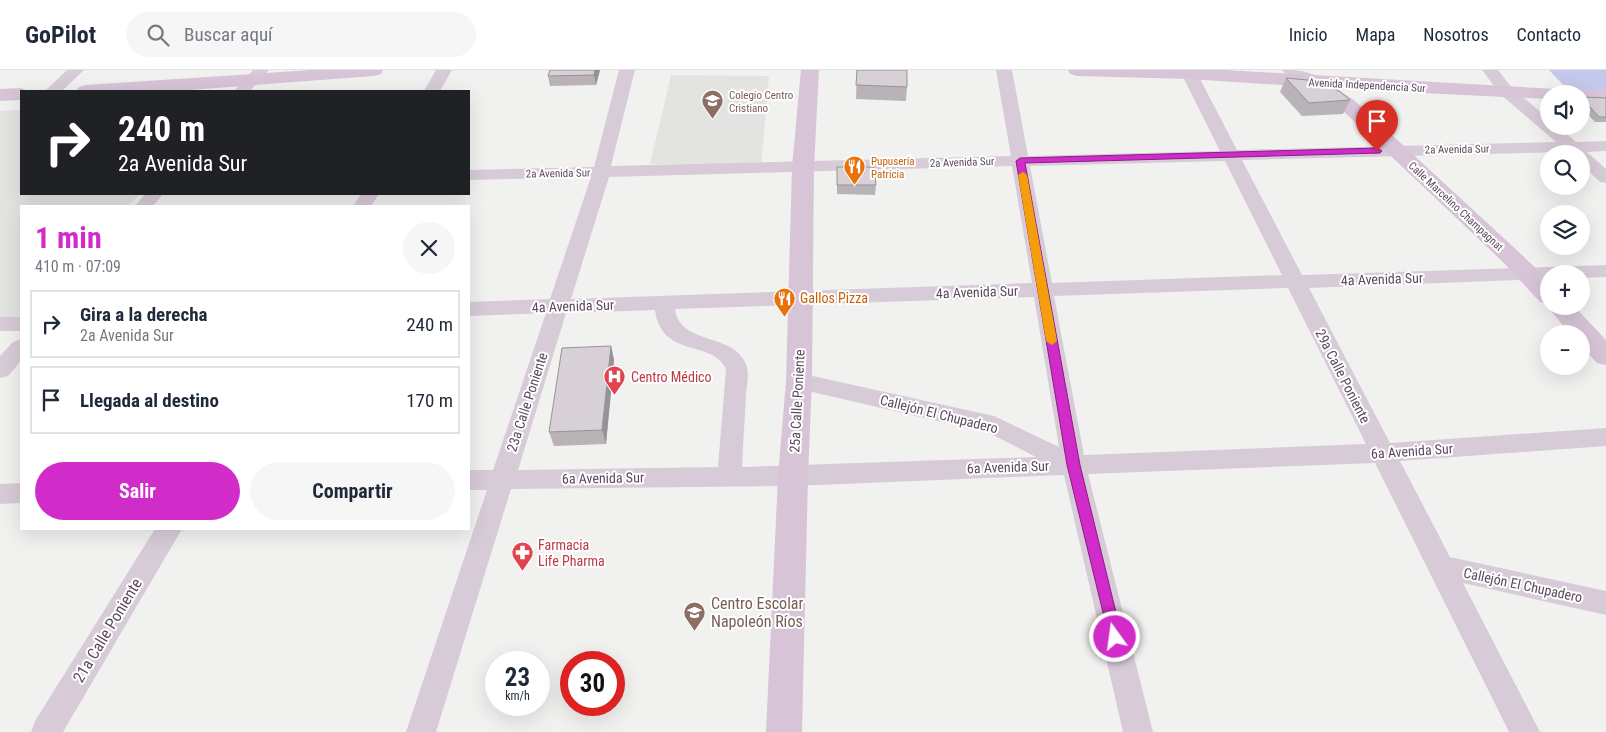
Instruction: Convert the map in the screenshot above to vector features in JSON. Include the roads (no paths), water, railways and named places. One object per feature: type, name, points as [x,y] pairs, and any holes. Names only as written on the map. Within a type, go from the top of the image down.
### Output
[{"type":"street","points":[[54,90],[76,70]]},
{"type":"street","points":[[102,90],[251,81],[374,70]]},
{"type":"street","points":[[433,90],[444,70]]},
{"type":"street","name":"23a Calle Poniente","points":[[421,732],[601,172],[627,70]]},
{"type":"street","name":"25a Calle Poniente","points":[[784,732],[793,476],[802,298],[803,166],[810,70]]},
{"type":"street","points":[[1004,70],[1074,465],[1138,732]]},
{"type":"street","name":"Avenida Independencia Sur","points":[[1077,70],[1189,73],[1315,82],[1540,93]]},
{"type":"street","points":[[1290,70],[1315,82]]},
{"type":"street","points":[[1490,70],[1506,91],[1570,145]]},
{"type":"street","name":"29a Calle Poniente","points":[[1189,73],[1525,732]]},
{"type":"street","name":"Calle Marcelino Champagnat","points":[[1315,82],[1346,104],[1540,287]]},
{"type":"street","points":[[0,95],[20,94]]},
{"type":"street","points":[[1590,94],[1606,95]]},
{"type":"street","name":"2a Avenida Sur","points":[[1590,149],[1606,146]]},
{"type":"street","name":"2a Avenida Sur","points":[[470,175],[1396,150],[1540,152]]},
{"type":"street","points":[[1590,163],[1606,178]]},
{"type":"street","points":[[145,205],[153,195]]},
{"type":"street","name":"4a Avenida Sur","points":[[470,310],[1606,271]]},
{"type":"street","points":[[664,303],[668,322],[674,330],[684,338],[729,355],[736,361],[737,369],[728,476]]},
{"type":"street","points":[[1567,315],[1606,356]]},
{"type":"street","points":[[0,324],[20,324]]},
{"type":"street","points":[[0,370],[20,348]]},
{"type":"street","name":"Callejón El Chupadero","points":[[799,382],[994,425],[1074,465]]},
{"type":"street","name":"6a Avenida Sur","points":[[470,480],[793,476],[1383,453],[1606,436]]},
{"type":"street","points":[[0,494],[20,493]]},
{"type":"street","name":"21a Calle Poniente","points":[[46,732],[168,530]]},
{"type":"street","name":"Callejón El Chupadero","points":[[1441,567],[1606,603]]},
{"type":"place","name":"Colegio Centro Cristiano","points":[[713,120]]},
{"type":"place","name":"Pupusería Patricia","points":[[855,186]]},
{"type":"place","name":"Gallos Pizza","points":[[784,317]]},
{"type":"place","name":"Centro Médico","points":[[615,396]]},
{"type":"place","name":"Farmacia Life Pharma","points":[[522,572]]},
{"type":"place","name":"Centro Escolar Napoleón Ríos","points":[[695,631]]}]
